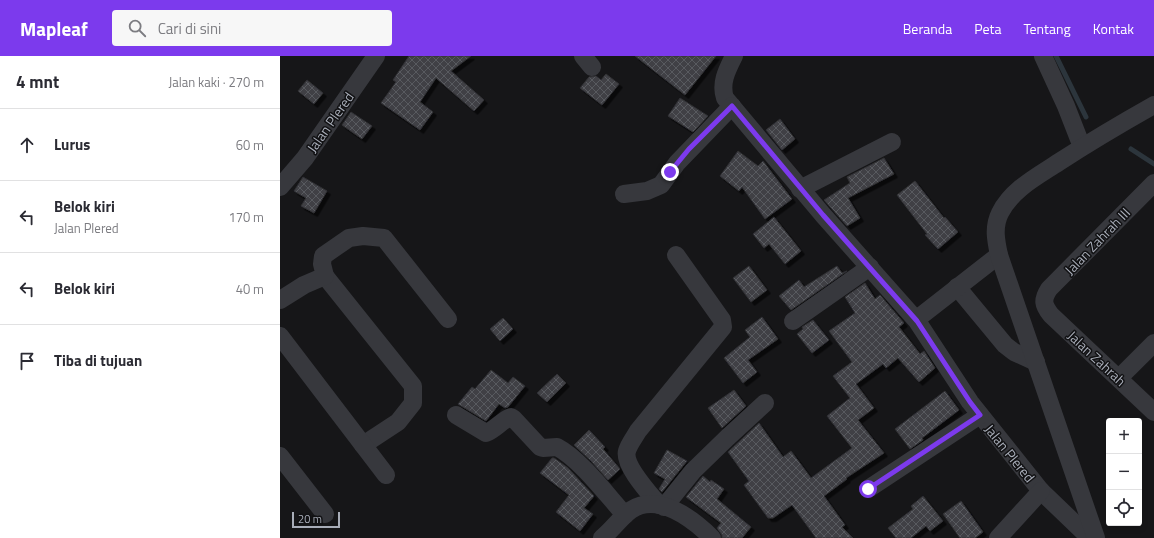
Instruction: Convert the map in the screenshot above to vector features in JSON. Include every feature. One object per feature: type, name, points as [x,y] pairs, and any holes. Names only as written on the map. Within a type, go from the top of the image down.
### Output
[{"type":"street","name":"Jalan Plered","points":[[280,187],[305,158],[376,56]]},
{"type":"street","name":"Jalan Plered","points":[[734,56],[723,84],[725,98],[800,188],[917,321],[970,402],[1041,491],[1090,538]]},
{"type":"street","points":[[1043,56],[1066,106],[1082,147]]},
{"type":"street","points":[[1096,538],[999,255],[996,238],[996,224],[1000,213],[1008,201],[1022,187],[1082,147],[1154,105]]},
{"type":"street","points":[[624,194],[647,191],[661,185],[677,163],[732,106]]},
{"type":"street","points":[[800,188],[892,142]]},
{"type":"street","name":"Jalan Zahrah III","points":[[1044,301],[1049,289],[1154,183]]},
{"type":"street","points":[[363,446],[398,422],[413,403],[413,386],[325,276],[322,264],[324,256],[349,238],[363,236],[384,238],[448,319]]},
{"type":"street","points":[[661,506],[628,463],[626,452],[638,432],[723,327],[722,320],[676,255]]},
{"type":"street","points":[[922,315],[999,255]]},
{"type":"street","points":[[793,321],[870,267]]},
{"type":"street","points":[[280,300],[304,285],[325,276]]},
{"type":"street","points":[[957,287],[1005,345],[1014,352],[1036,362]]},
{"type":"street","name":"Jalan Zahrah","points":[[1044,301],[1045,306],[1051,315],[1154,412]]},
{"type":"street","points":[[280,336],[386,475]]},
{"type":"street","points":[[1119,378],[1154,343]]},
{"type":"street","points":[[661,506],[693,471],[765,403]]},
{"type":"street","points":[[456,414],[486,433],[491,431],[507,418],[511,417],[540,447],[557,447],[571,458],[594,479],[625,515]]},
{"type":"street","points":[[868,489],[980,415]]},
{"type":"street","points":[[280,456],[325,514]]},
{"type":"street","points":[[998,538],[1041,491]]},
{"type":"street","points":[[602,538],[625,515],[638,506],[652,504],[683,514],[712,538]]},
{"type":"building","points":[[409,56],[471,56],[451,71],[484,100],[474,111],[436,78],[420,102],[433,112],[420,130],[381,103],[396,82],[393,80]]},
{"type":"building","points":[[635,56],[716,56],[685,95]]},
{"type":"building","points":[[606,74],[619,84],[602,105],[580,88],[589,77],[596,76],[601,80]]},
{"type":"building","points":[[307,80],[323,93],[314,104],[298,91]]},
{"type":"building","points":[[680,98],[708,116],[693,132],[668,116]]},
{"type":"building","points":[[351,112],[372,126],[362,139],[342,125]]},
{"type":"building","points":[[780,119],[795,139],[782,150],[766,130]]},
{"type":"building","points":[[738,151],[758,166],[763,161],[792,199],[765,219],[742,187],[739,191],[720,176]]},
{"type":"building","points":[[884,158],[894,174],[848,198],[860,218],[847,226],[824,200],[850,183],[847,177]]},
{"type":"building","points":[[303,177],[327,191],[314,213],[301,206],[306,198],[294,191]]},
{"type":"building","points":[[915,181],[944,218],[945,217],[958,232],[938,249],[925,235],[927,234],[897,195]]},
{"type":"building","points":[[774,217],[801,251],[785,264],[769,244],[764,248],[753,234]]},
{"type":"building","points":[[749,266],[767,290],[751,302],[733,278]]},
{"type":"building","points":[[837,266],[842,273],[847,271],[791,310],[779,296],[799,280],[804,287]]},
{"type":"building","points":[[865,283],[875,299],[880,295],[904,323],[899,327],[920,354],[924,351],[935,368],[919,382],[898,358],[886,368],[883,364],[856,384],[874,408],[858,420],[884,453],[846,478],[847,479],[824,496],[845,525],[842,527],[853,538],[816,538],[792,505],[773,518],[768,518],[744,485],[749,481],[728,452],[759,423],[783,457],[791,451],[811,478],[852,448],[827,416],[850,398],[833,376],[852,362],[829,331],[855,313],[845,297]]},
{"type":"building","points":[[762,317],[778,339],[748,360],[757,372],[743,383],[724,358],[750,337],[745,330]]},
{"type":"building","points":[[503,318],[513,329],[500,341],[490,329]]},
{"type":"building","points":[[813,320],[829,340],[812,353],[797,334],[803,329],[802,327]]},
{"type":"building","points":[[491,370],[508,383],[513,377],[525,386],[508,407],[505,408],[499,404],[486,421],[458,404],[472,387],[475,389]]},
{"type":"building","points":[[557,374],[566,383],[547,402],[537,393]]},
{"type":"building","points":[[734,390],[746,406],[722,428],[708,408]]},
{"type":"building","points":[[945,391],[959,410],[910,449],[895,429]]},
{"type":"building","points":[[589,430],[605,447],[603,449],[620,469],[608,480],[574,445]]},
{"type":"building","points":[[667,450],[687,461],[662,492],[659,489],[665,479],[654,473]]},
{"type":"building","points":[[552,458],[568,468],[594,496],[584,508],[593,514],[580,531],[556,512],[569,495],[540,473]]},
{"type":"building","points":[[703,476],[710,482],[711,480],[724,489],[717,499],[751,527],[742,538],[722,538],[722,535],[717,528],[721,523],[686,497]]},
{"type":"building","points":[[923,496],[943,521],[930,531],[926,526],[911,538],[896,538],[888,528],[913,509],[911,506]]},
{"type":"building","points":[[961,501],[983,532],[975,538],[960,538],[943,514]]},
{"type":"waterway","points":[[1056,56],[1086,117]]},
{"type":"waterway","points":[[1131,149],[1154,164]]},
{"type":"route","points":[[670,172],[689,149],[732,106],[823,215],[917,321],[980,415],[868,489]]}]
